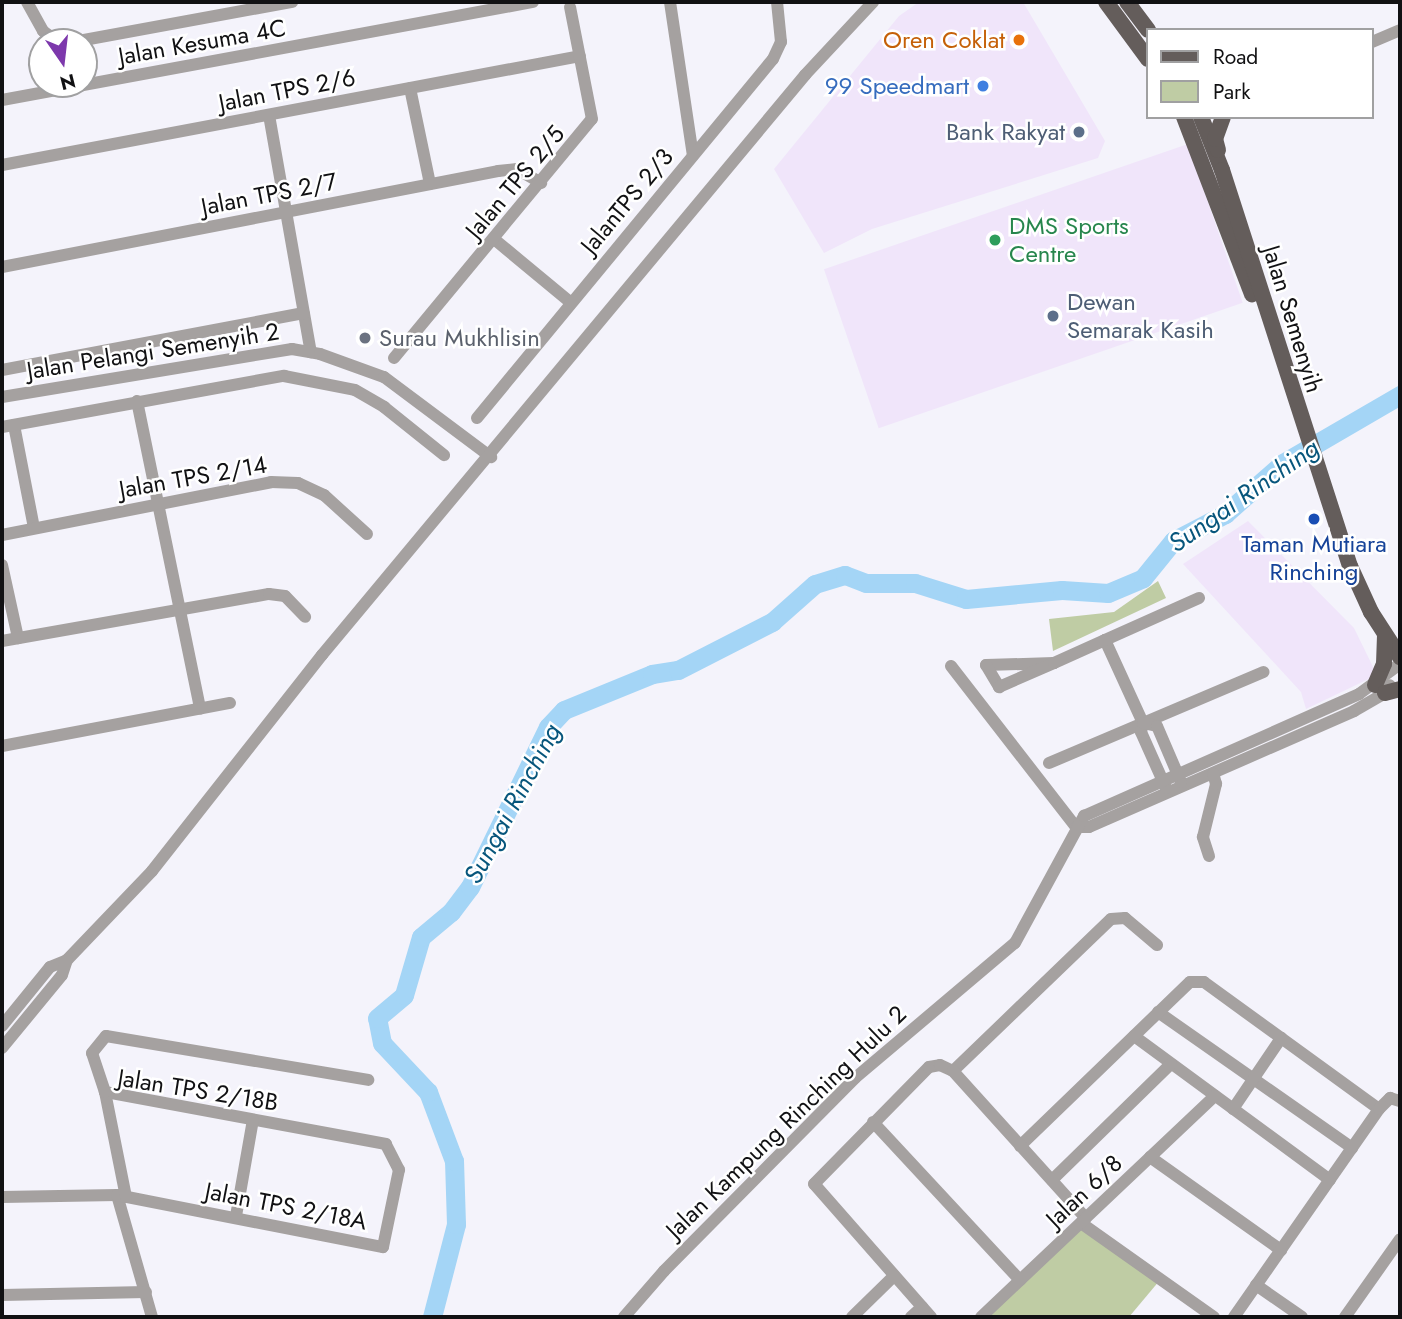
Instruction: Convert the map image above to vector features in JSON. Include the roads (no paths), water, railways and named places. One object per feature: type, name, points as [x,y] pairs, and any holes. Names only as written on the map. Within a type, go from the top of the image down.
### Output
[{"type":"main road","points":[[1106,2],[1146,56]]},
{"type":"main road","points":[[1127,2],[1146,28]]},
{"type":"main road","name":"Jalan Semenyih","points":[[1190,119],[1197,146],[1286,377]]},
{"type":"main road","name":"Jalan Semenyih","points":[[1191,119],[1222,170],[1302,430],[1350,566],[1371,612],[1400,657]]},
{"type":"main road","points":[[1222,119],[1215,139],[1222,170]]},
{"type":"main road","name":"Jalan Semenyih","points":[[1371,612],[1400,646]]},
{"type":"main road","points":[[1385,635],[1387,689]]},
{"type":"street","points":[[27,2],[41,28]]},
{"type":"street","points":[[98,37],[292,2]]},
{"type":"street","name":"Jalan Kesuma 4C","points":[[2,100],[533,2]]},
{"type":"street","points":[[670,2],[693,155]]},
{"type":"street","name":"JalanTPS 2/3","points":[[477,418],[772,59],[782,42],[778,2]]},
{"type":"street","points":[[4,1035],[50,967],[66,960],[191,825],[322,656],[491,457],[805,75],[873,2]]},
{"type":"street","name":"Jalan TPS 2/5","points":[[394,358],[593,119],[570,7]]},
{"type":"street","points":[[1374,41],[1400,30]]},
{"type":"street","name":"Jalan TPS 2/6","points":[[2,165],[580,56]]},
{"type":"street","points":[[410,88],[430,184]]},
{"type":"street","points":[[269,115],[312,352]]},
{"type":"street","name":"Jalan TPS 2/7","points":[[2,267],[517,169],[541,183]]},
{"type":"street","points":[[494,239],[570,302]]},
{"type":"street","points":[[2,370],[304,313]]},
{"type":"street","name":"Jalan Pelangi Semenyih 2","points":[[2,397],[269,349],[312,352],[384,377],[491,457]]},
{"type":"street","points":[[34,528],[8,426],[259,377],[316,380],[355,390],[384,407],[444,455]]},
{"type":"street","points":[[137,401],[161,504],[200,709]]},
{"type":"street","name":"Jalan TPS 2/14","points":[[6,534],[271,482],[298,483],[324,495],[367,534]]},
{"type":"street","points":[[2,565],[18,638]]},
{"type":"street","points":[[2,640],[269,594],[285,596],[305,617]]},
{"type":"street","points":[[1054,663],[1199,598]]},
{"type":"street","points":[[1105,640],[1143,723],[1141,732],[1165,787]]},
{"type":"street","points":[[1180,781],[1213,773],[1387,689],[1400,665]]},
{"type":"street","points":[[951,666],[1076,827],[1089,827],[1165,787],[1387,689]]},
{"type":"street","points":[[1049,763],[1263,672]]},
{"type":"street","points":[[2,746],[230,703]]},
{"type":"street","points":[[1143,723],[1157,726],[1180,781]]},
{"type":"street","points":[[1209,856],[1202,837],[1216,784],[1213,773]]},
{"type":"street","name":"Jalan Kampung Rinching Hulu 2","points":[[624,1317],[664,1270],[855,1078],[1015,943],[1076,827]]},
{"type":"street","points":[[953,1071],[1111,919],[1125,918],[1157,945]]},
{"type":"street","points":[[1020,1146],[1190,982],[1204,982],[1379,1109]]},
{"type":"street","points":[[1158,1012],[1352,1148]]},
{"type":"street","points":[[105,1092],[92,1053],[106,1036],[369,1080]]},
{"type":"street","points":[[1134,1036],[1330,1180]]},
{"type":"street","points":[[1233,1109],[1281,1038]]},
{"type":"street","points":[[1052,1180],[1171,1064]]},
{"type":"street","points":[[932,1317],[814,1184],[929,1068],[940,1065],[953,1071],[1052,1180],[1084,1220],[1214,1317]]},
{"type":"street","name":"Jalan TPS 2/18B","points":[[152,1317],[121,1196],[105,1092],[386,1144]]},
{"type":"street","name":"Jalan 6/8","points":[[981,1317],[1215,1096]]},
{"type":"street","points":[[1234,1317],[1379,1109],[1395,1099]]},
{"type":"street","points":[[236,1216],[253,1120]]},
{"type":"street","points":[[873,1122],[1020,1280]]},
{"type":"street","name":"Jalan TPS 2/18A","points":[[2,1196],[121,1196],[236,1216],[383,1247],[399,1170],[386,1144]]},
{"type":"street","points":[[1150,1157],[1281,1250]]},
{"type":"street","points":[[1345,1317],[1400,1238]]},
{"type":"street","points":[[852,1317],[894,1276]]},
{"type":"street","points":[[1256,1285],[1302,1317]]},
{"type":"street","points":[[2,1295],[146,1292]]},
{"type":"street","points":[[911,1317],[922,1307]]},
{"type":"waterway","name":"Sungai Rinching","points":[[432,1317],[456,1224],[454,1161],[428,1092],[382,1043],[377,1018],[404,995],[421,937],[451,912],[470,887],[548,727],[564,710],[652,674],[678,670],[772,622],[815,584],[845,575],[866,583],[915,583],[966,599],[1062,590],[1108,593],[1143,578],[1173,541],[1225,514],[1283,463],[1400,395]]},
{"type":"place","name":"Oren Coklat","points":[[1019,40]]},
{"type":"place","name":"99 Speedmart","points":[[983,86]]},
{"type":"place","name":"Bank Rakyat","points":[[1079,132]]},
{"type":"place","name":"DMS Sports Centre","points":[[995,240]]},
{"type":"place","name":"Dewan Semarak Kasih","points":[[1053,316]]},
{"type":"place","name":"Surau Mukhlisin","points":[[365,338]]},
{"type":"place","name":"Taman Mutiara Rinching","points":[[1314,519]]}]
